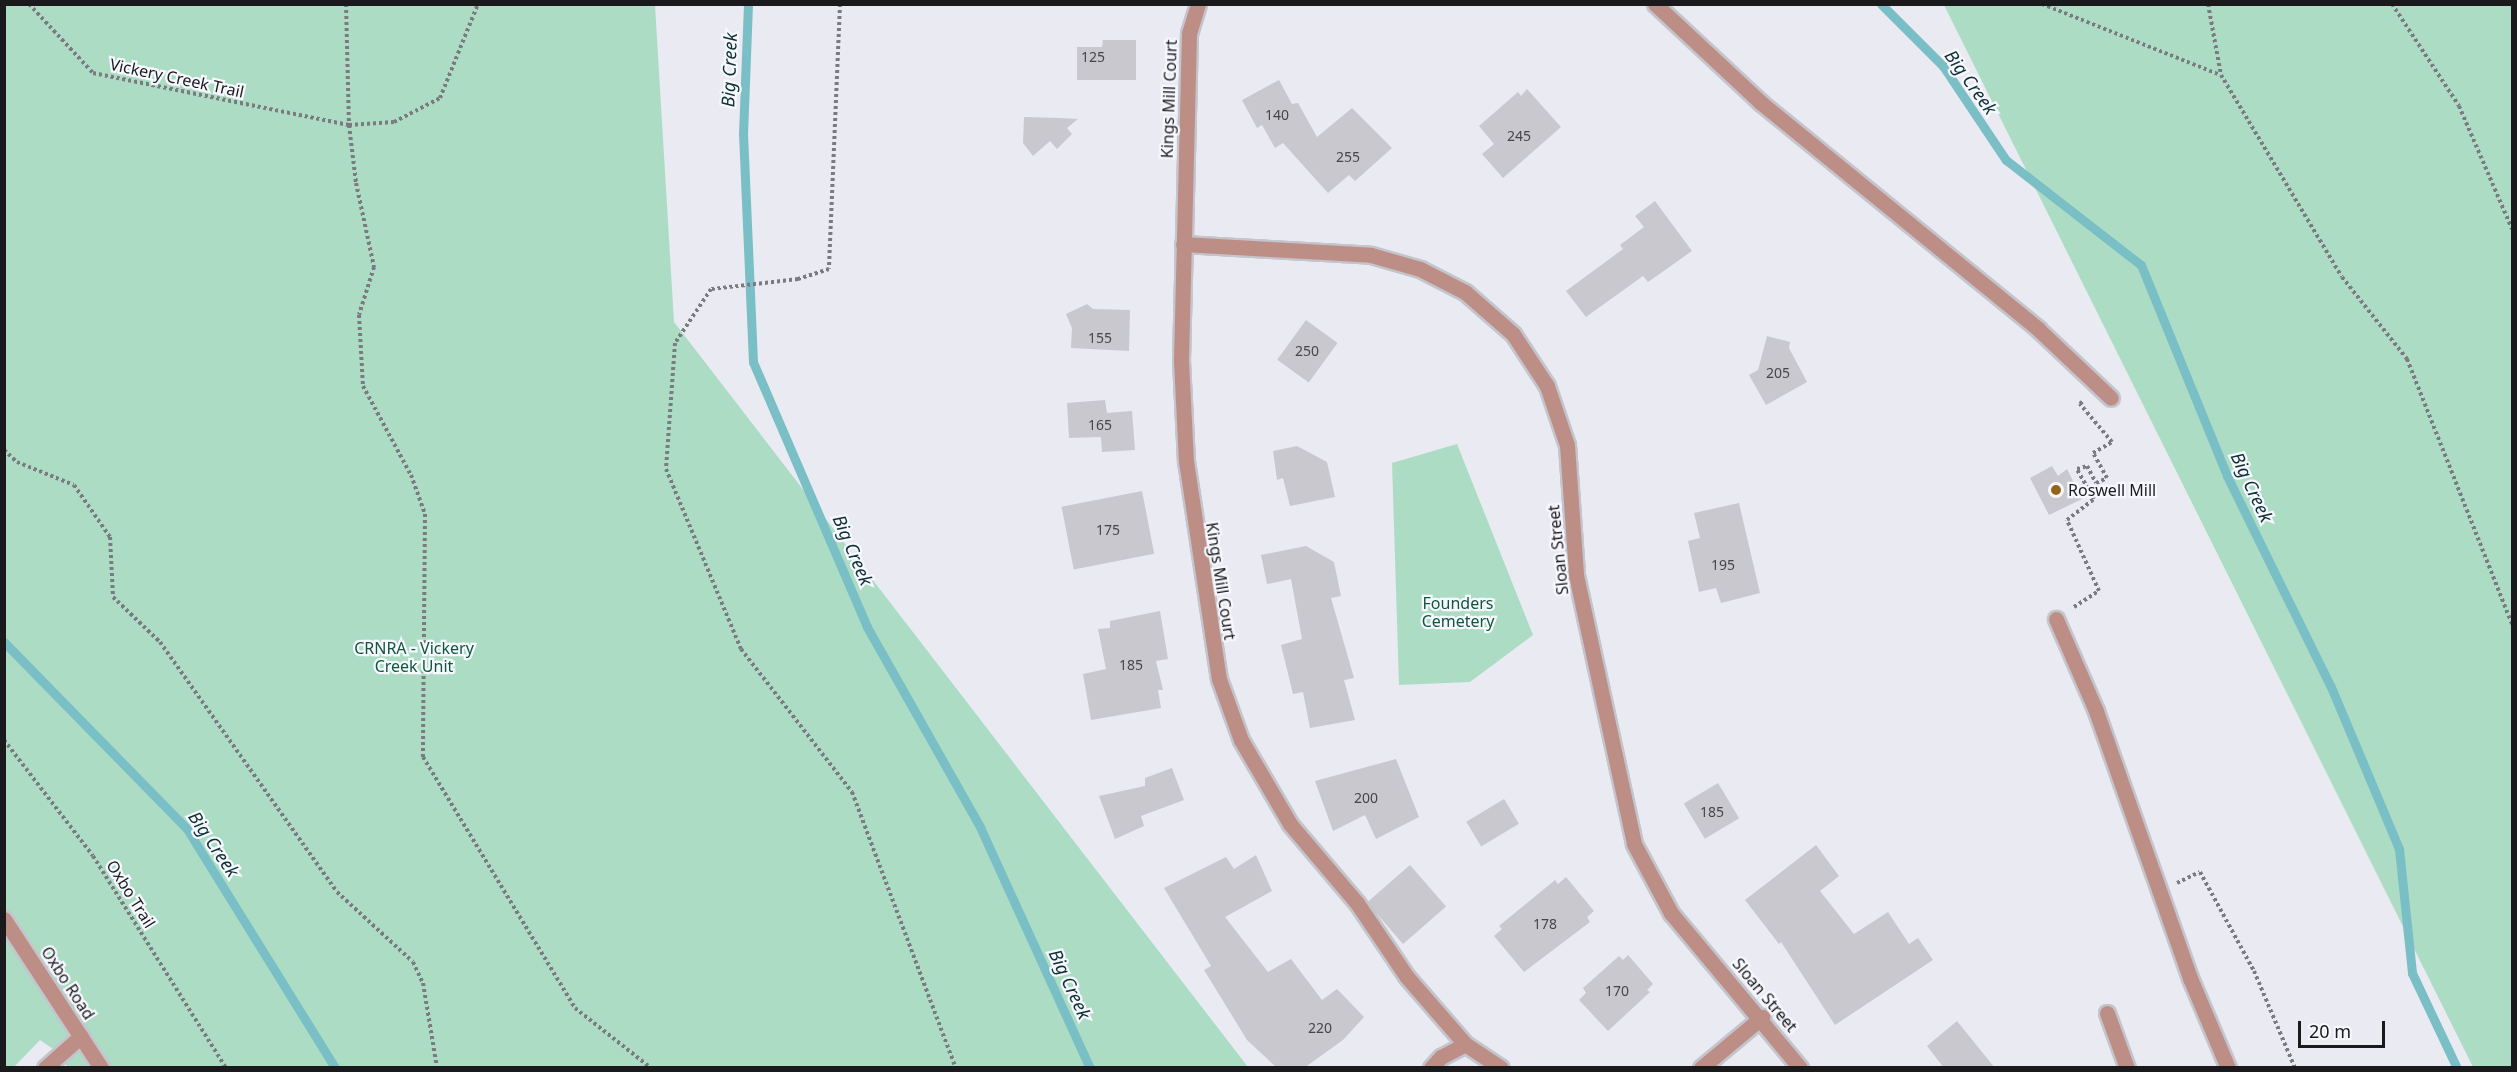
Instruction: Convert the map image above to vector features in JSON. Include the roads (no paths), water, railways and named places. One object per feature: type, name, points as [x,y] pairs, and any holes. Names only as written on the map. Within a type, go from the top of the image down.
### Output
[{"type":"street","name":"Kings Mill Court","points":[[1198,4],[1189,33],[1181,360],[1186,461],[1219,679],[1241,740],[1290,824],[1357,903],[1407,977],[1465,1044],[1501,1068]]},
{"type":"street","points":[[1655,4],[1760,102],[2038,329],[2111,398]]},
{"type":"street","name":"Sloan Street","points":[[1183,244],[1371,255],[1420,268],[1465,292],[1513,334],[1547,386],[1567,445],[1576,575],[1634,844],[1671,913],[1762,1017],[1800,1068]]},
{"type":"street","points":[[2056,619],[2096,711],[2137,835],[2161,891],[2190,978],[2228,1068]]},
{"type":"street","name":"Oxbo Road","points":[[4,919],[101,1068]]},
{"type":"street","points":[[2107,1012],[2127,1068]]},
{"type":"street","points":[[1701,1068],[1762,1017]]},
{"type":"street","points":[[45,1068],[81,1036]]},
{"type":"street","points":[[1431,1068],[1441,1057],[1465,1044]]},
{"type":"waterway","name":"Big Creek","points":[[748,4],[743,133],[753,362],[867,627],[980,827],[1090,1068]]},
{"type":"waterway","name":"Big Creek","points":[[1881,4],[1943,66],[2006,160],[2141,265],[2227,476],[2331,687],[2399,849],[2412,973],[2457,1068]]},
{"type":"waterway","name":"Big Creek","points":[[4,642],[187,829],[335,1068]]},
{"type":"place","name":"Roswell Mill","points":[[2056,490]]},
{"type":"park label","name":"Founders Cemetery","points":[[1458,612]]},
{"type":"park label","name":"CRNRA - Vickery Creek Unit","points":[[414,657]]}]
